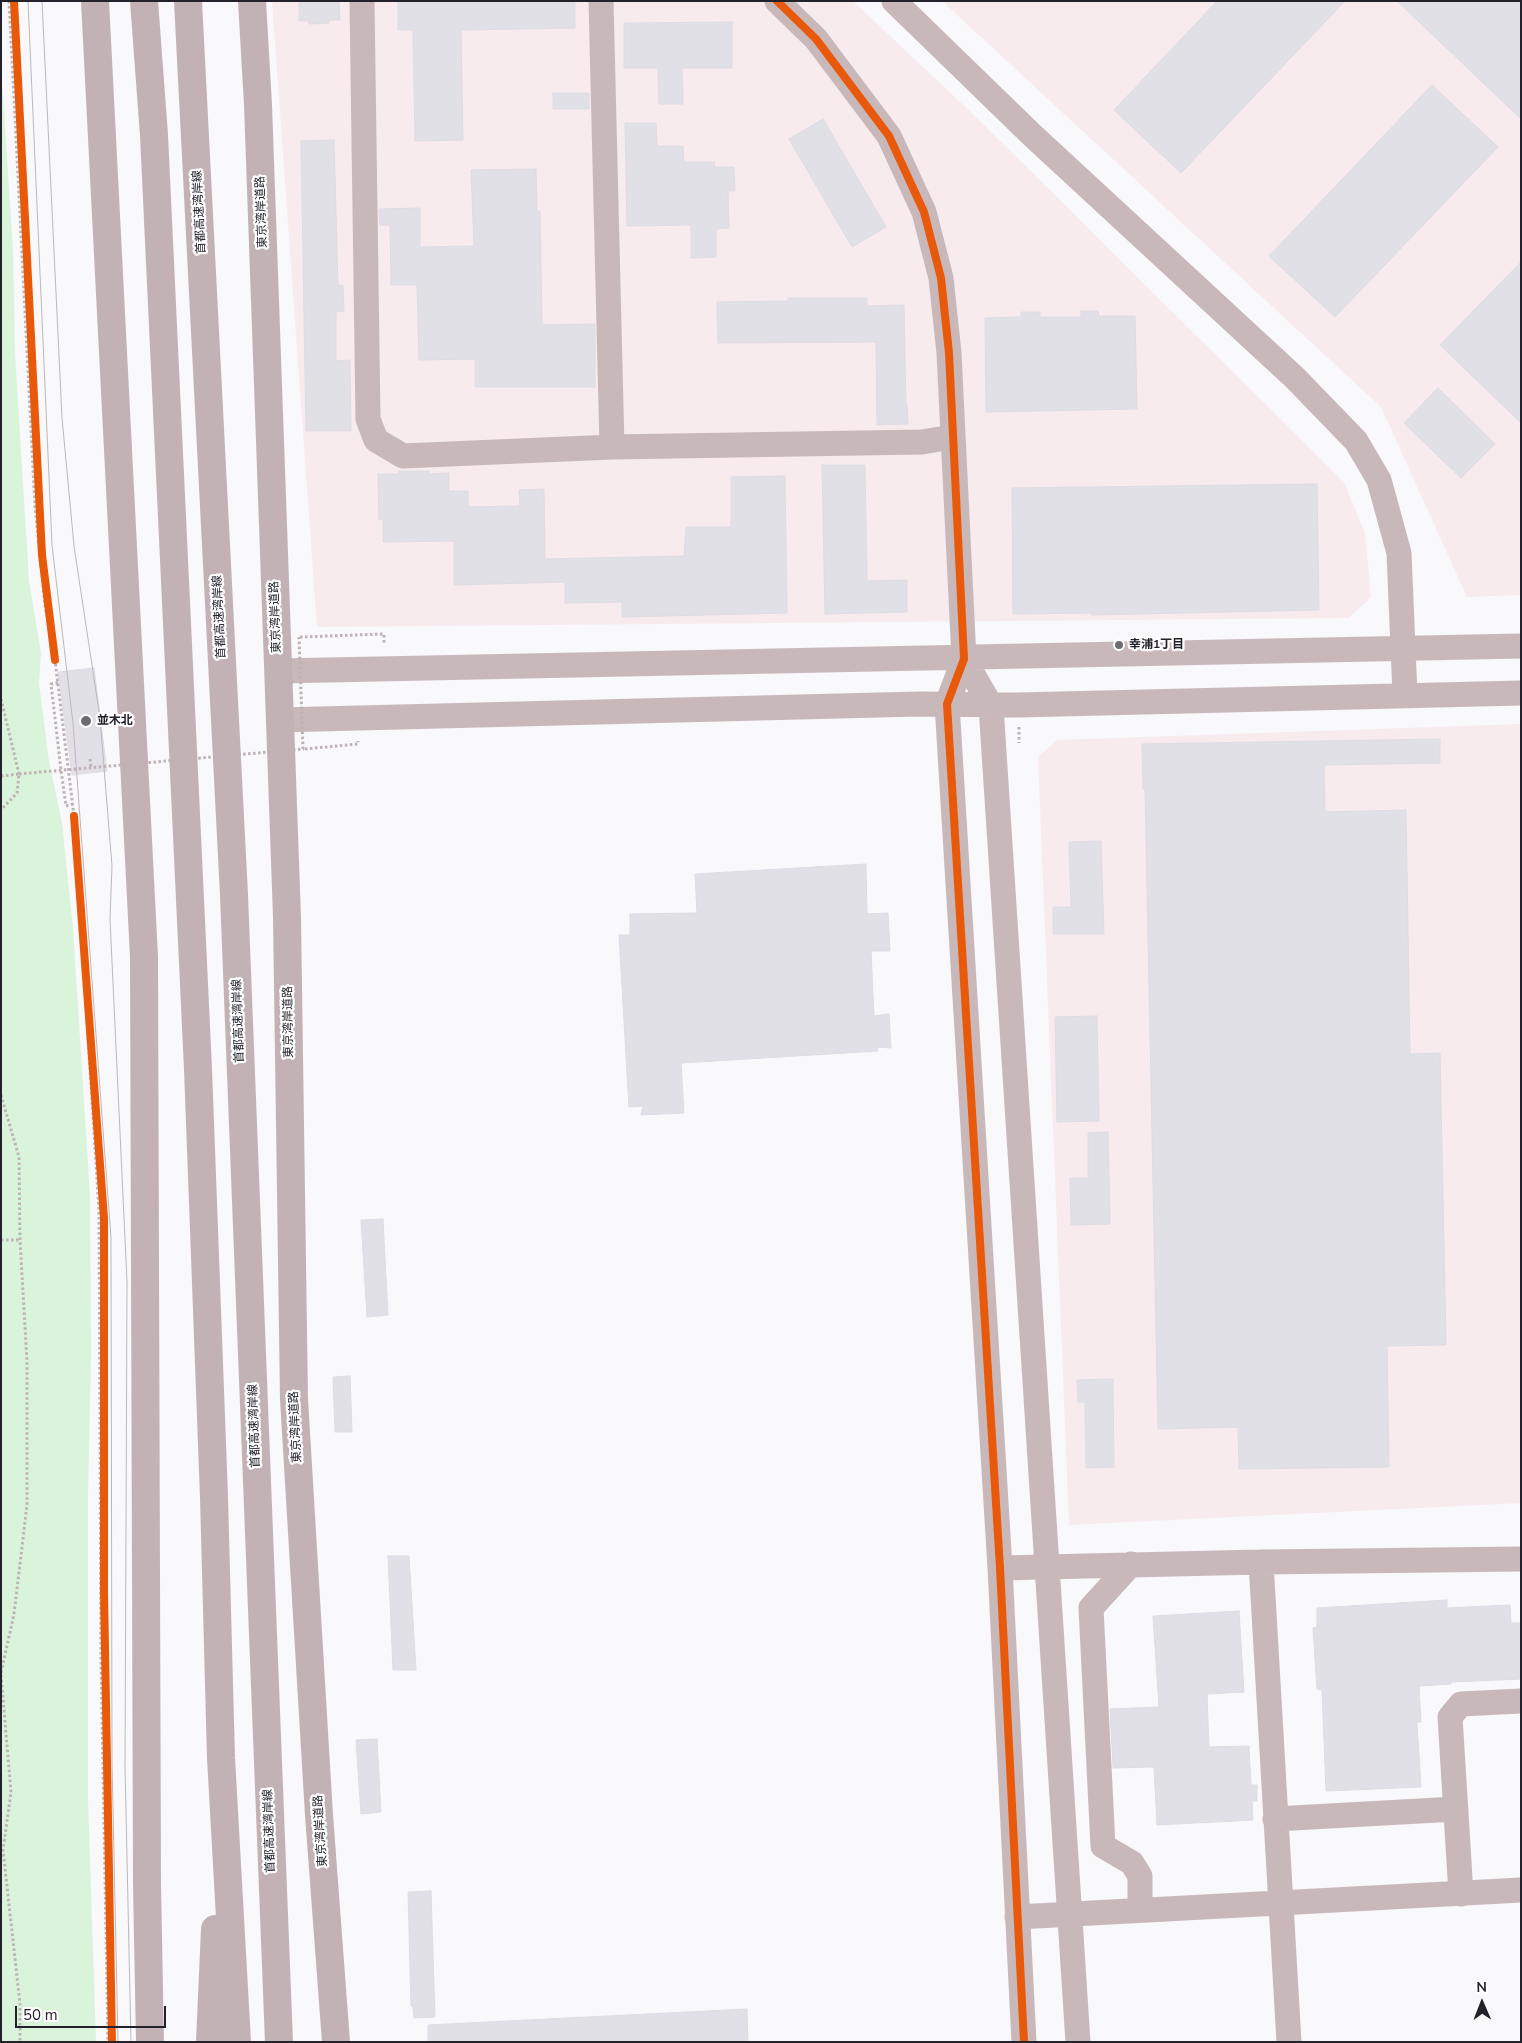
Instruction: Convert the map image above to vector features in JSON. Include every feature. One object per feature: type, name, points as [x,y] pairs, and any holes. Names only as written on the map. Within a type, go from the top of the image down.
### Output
[{"type":"highway","points":[[95,1],[144,957],[147,1884],[150,2042]]},
{"type":"highway","points":[[144,1],[154,135],[198,1069],[214,1497],[221,1758],[237,2042]]},
{"type":"highway","name":"首都高速湾岸線","points":[[188,1],[234,895],[279,2042]]},
{"type":"highway","name":"東京湾岸道路","points":[[252,1],[258,105],[288,926],[294,1398],[336,2042]]},
{"type":"highway","points":[[210,2042],[221,1758]]},
{"type":"street","points":[[362,1],[368,419],[376,440],[403,456],[612,446],[922,442],[952,437]]},
{"type":"street","points":[[601,1],[612,446]]},
{"type":"street","points":[[777,1],[816,39],[889,136],[924,212],[941,278],[949,353],[964,659],[947,704],[1000,1568],[1024,2042]]},
{"type":"street","points":[[894,1],[1032,135],[1295,378],[1356,441],[1379,480],[1399,553],[1405,695]]},
{"type":"street","points":[[278,671],[964,659],[1521,646]]},
{"type":"street","points":[[964,659],[991,706],[1078,2042]]},
{"type":"street","points":[[279,720],[1521,693]]},
{"type":"street","points":[[1000,1568],[1131,1564],[1521,1559]]},
{"type":"street","points":[[1261,1562],[1289,2042]]},
{"type":"street","points":[[1131,1564],[1091,1608],[1103,1846],[1132,1863],[1140,1876],[1140,1909]]},
{"type":"street","points":[[1461,1894],[1450,1717],[1461,1704],[1521,1701]]},
{"type":"street","points":[[1275,1818],[1456,1809]]},
{"type":"street","points":[[1017,1917],[1521,1890]]},
{"type":"path","points":[[9,1],[35,507],[45,605],[55,660]]},
{"type":"path","points":[[14,1],[42,555],[73,804],[104,1218],[104,1592],[112,2042]]},
{"type":"path","points":[[299,628],[303,758]]},
{"type":"path","points":[[299,637],[384,634],[384,644]]},
{"type":"path","points":[[58,684],[51,684],[61,770],[66,806],[73,804]]},
{"type":"path","points":[[1,699],[19,774],[17,793],[1,810]]},
{"type":"path","points":[[1,776],[358,743]]},
{"type":"path","points":[[90,759],[91,767]]},
{"type":"path","points":[[74,816],[99,1211],[101,1626],[108,2042]]},
{"type":"path","points":[[1,1095],[18,1157],[20,1240],[27,1361],[27,1505],[14,1614],[1,1674],[11,1792],[3,1850],[20,2004],[20,2042]]},
{"type":"path","points":[[1,1240],[20,1240]]},
{"type":"shaded area","points":[[272,1],[853,1],[979,120],[1344,482],[1365,533],[1371,597],[1349,618],[317,627]]},
{"type":"shaded area","points":[[942,1],[1521,1],[1521,595],[1467,597],[1381,407]]},
{"type":"shaded area","points":[[1521,724],[1521,1503],[1069,1525],[1038,757],[1057,740]]},
{"type":"green space","points":[[1,65],[13,250],[15,353],[29,581],[41,653],[39,683],[49,761],[62,823],[73,928],[90,1196],[91,1355],[88,1496],[88,1798],[96,2042],[1,2042]]},
{"type":"building","points":[[299,1],[339,1],[340,20],[329,20],[329,23],[309,24],[309,21],[299,21]]},
{"type":"building","points":[[398,1],[575,1],[575,28],[461,30],[463,140],[415,141],[413,30],[398,30]]},
{"type":"building","points":[[1217,1],[1345,1],[1181,173],[1114,110]]},
{"type":"building","points":[[1397,1],[1521,1],[1521,119]]},
{"type":"building","points":[[732,22],[732,68],[682,68],[683,104],[659,104],[658,68],[624,68],[624,23]]},
{"type":"building","points":[[1432,85],[1498,147],[1335,317],[1269,256]]},
{"type":"building","points":[[553,93],[589,93],[589,109],[553,109]]},
{"type":"building","points":[[823,119],[886,227],[852,247],[789,139]]},
{"type":"building","points":[[625,123],[656,123],[657,146],[683,146],[684,162],[714,162],[715,167],[734,167],[735,191],[728,191],[729,228],[716,229],[716,257],[691,258],[691,225],[627,226]]},
{"type":"building","points":[[334,140],[338,286],[343,285],[344,311],[336,312],[336,361],[350,360],[351,431],[306,431],[301,141]]},
{"type":"building","points":[[536,169],[537,211],[540,211],[542,325],[595,324],[595,387],[475,387],[475,359],[419,360],[417,285],[391,285],[390,225],[380,225],[379,209],[420,208],[420,247],[474,246],[471,170]]},
{"type":"building","points":[[1521,262],[1521,423],[1440,345]]},
{"type":"building","points":[[788,298],[867,298],[867,306],[904,305],[908,424],[877,425],[876,342],[718,343],[717,302],[788,301]]},
{"type":"building","points":[[1081,311],[1098,311],[1099,316],[1135,316],[1137,409],[986,412],[985,318],[1021,317],[1021,312],[1040,312],[1040,317],[1081,317]]},
{"type":"building","points":[[1438,388],[1495,444],[1461,478],[1404,423]]},
{"type":"building","points":[[822,465],[865,465],[867,581],[907,580],[907,612],[825,614]]},
{"type":"building","points":[[399,471],[429,471],[429,474],[449,473],[449,491],[468,491],[468,507],[520,506],[519,490],[544,489],[545,559],[684,556],[686,527],[731,527],[731,477],[785,476],[787,613],[622,617],[622,602],[565,603],[565,582],[454,585],[454,541],[383,542],[383,519],[379,520],[378,474],[399,474]]},
{"type":"building","points":[[1317,484],[1319,610],[1091,615],[1091,613],[1013,614],[1012,488]]},
{"type":"building","points":[[94,668],[107,771],[72,775],[58,672]]},
{"type":"building","points":[[1440,739],[1440,763],[1324,765],[1325,812],[1406,810],[1410,1054],[1440,1053],[1446,1345],[1387,1346],[1389,1467],[1239,1469],[1238,1427],[1158,1429],[1145,789],[1143,789],[1142,744]]},
{"type":"building","points":[[1101,841],[1104,934],[1053,934],[1053,907],[1071,907],[1069,842]]},
{"type":"building","points":[[866,864],[867,914],[888,913],[890,951],[871,951],[874,1016],[889,1014],[891,1048],[877,1047],[878,1051],[681,1063],[684,1113],[641,1115],[643,1106],[629,1107],[619,935],[630,935],[630,914],[697,913],[695,874]]},
{"type":"building","points":[[1097,1016],[1099,1121],[1057,1122],[1055,1017]]},
{"type":"building","points":[[1108,1132],[1110,1224],[1071,1225],[1070,1178],[1088,1178],[1088,1133]]},
{"type":"building","points":[[383,1219],[388,1315],[367,1317],[361,1220]]},
{"type":"building","points":[[350,1376],[352,1432],[335,1432],[333,1377]]},
{"type":"building","points":[[1113,1379],[1114,1467],[1086,1468],[1085,1402],[1078,1402],[1077,1380]]},
{"type":"building","points":[[388,1556],[409,1556],[416,1670],[393,1670]]},
{"type":"building","points":[[1447,1600],[1447,1608],[1510,1605],[1511,1623],[1521,1623],[1521,1679],[1451,1682],[1451,1684],[1419,1686],[1421,1722],[1417,1722],[1421,1787],[1326,1791],[1322,1690],[1317,1689],[1313,1628],[1317,1627],[1317,1608]]},
{"type":"building","points":[[1239,1611],[1244,1692],[1207,1694],[1209,1747],[1249,1746],[1251,1785],[1257,1785],[1257,1801],[1252,1801],[1253,1820],[1157,1825],[1154,1767],[1113,1768],[1110,1709],[1159,1707],[1153,1616]]},
{"type":"building","points":[[377,1739],[381,1812],[361,1814],[356,1740]]},
{"type":"building","points":[[431,1891],[435,2017],[414,2018],[413,2006],[411,2006],[408,1892]]},
{"type":"building","points":[[747,2009],[748,2042],[428,2042],[428,2025]]},
{"type":"tram line","points":[[28,1],[52,545],[73,723],[111,1238],[112,1762],[118,2042]]},
{"type":"tram line","points":[[42,1],[62,418],[74,546],[100,718],[112,866],[110,919],[127,1282],[125,1766],[131,2042]]},
{"type":"cycle path","points":[[14,1],[42,555],[55,660]]},
{"type":"cycle path","points":[[777,1],[816,39],[889,136],[924,212],[941,278],[949,353],[964,659],[947,704],[1000,1568],[1024,2042]]},
{"type":"cycle path","points":[[74,816],[104,1218],[104,1592],[112,2042]]},
{"type":"place","name":"幸浦1丁目","points":[[1119,645]]},
{"type":"place","name":"並木北","points":[[86,721]]}]
